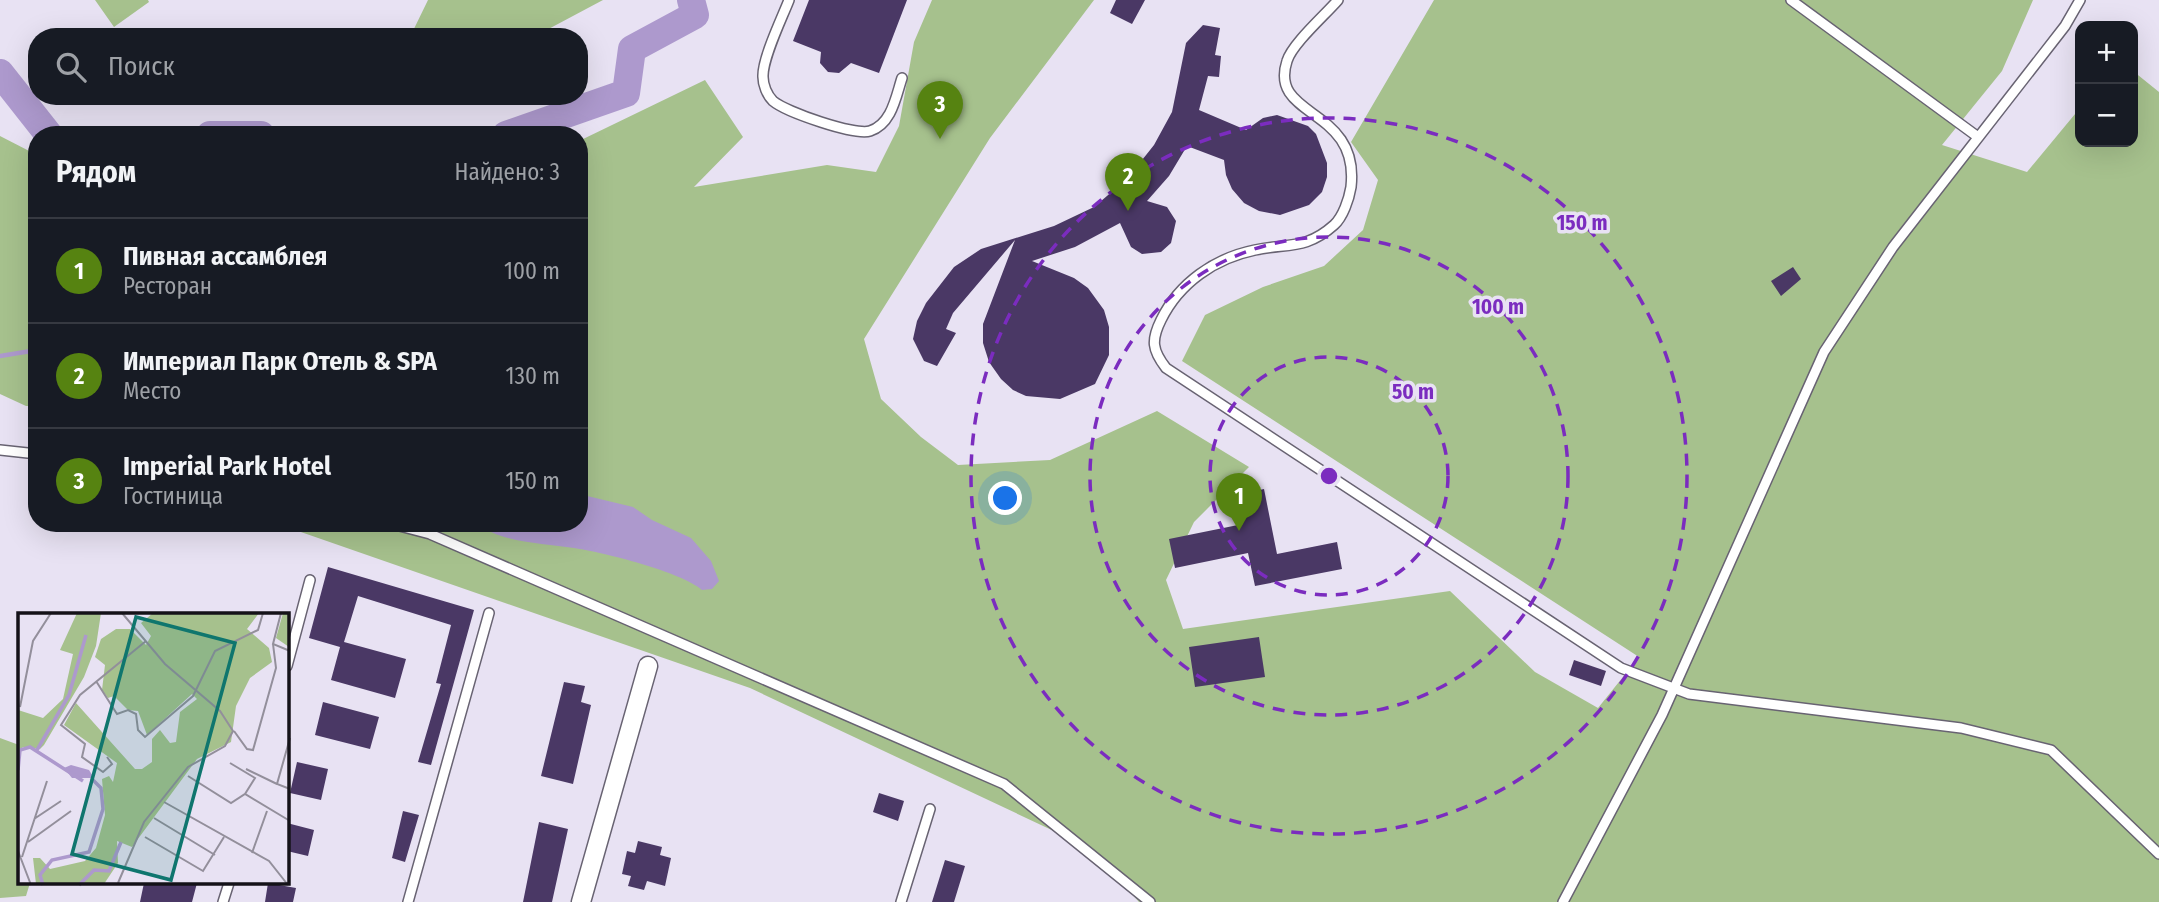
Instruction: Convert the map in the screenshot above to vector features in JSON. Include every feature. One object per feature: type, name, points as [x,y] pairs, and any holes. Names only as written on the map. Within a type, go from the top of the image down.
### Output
[{"type":"street","points":[[581,902],[648,666]]},
{"type":"lane","points":[[789,0],[762,73],[764,86],[778,104],[855,132],[870,131],[881,124],[890,113],[902,78]]},
{"type":"lane","points":[[1338,0],[1287,59],[1284,76],[1287,90],[1295,103],[1336,130],[1346,147],[1352,173],[1350,197],[1337,223],[1313,241],[1293,247],[1257,249],[1230,257],[1198,275],[1171,301],[1152,338],[1156,355],[1166,368],[1621,668],[1674,689],[1961,728],[2051,750],[2159,854]]},
{"type":"lane","points":[[1791,0],[1978,136]]},
{"type":"lane","points":[[1563,902],[1674,689],[1824,352],[1893,247],[2065,26],[2080,0]]},
{"type":"lane","points":[[0,450],[28,453]]},
{"type":"lane","points":[[422,532],[1004,784],[1150,902]]},
{"type":"lane","points":[[289,659],[310,580]]},
{"type":"lane","points":[[408,902],[489,613]]},
{"type":"lane","points":[[901,902],[930,809]]},
{"type":"lane","points":[[223,902],[229,884]]},
{"type":"green space","points":[[95,0],[148,0],[149,2],[114,27]]},
{"type":"green space","points":[[428,0],[603,0],[550,28],[414,28]]},
{"type":"green space","points":[[932,0],[1094,0],[990,138],[864,339],[881,399],[921,437],[958,465],[1050,460],[1157,411],[1249,467],[1194,522],[1166,580],[1183,629],[1450,591],[1535,672],[1598,708],[1639,657],[1182,361],[1205,315],[1263,287],[1324,266],[1363,230],[1378,180],[1351,142],[1434,0],[2033,0],[2002,71],[1942,145],[2027,172],[2075,114],[2075,147],[2138,147],[2138,75],[2159,92],[2159,902],[1139,902],[1090,848],[750,688],[301,532],[588,532],[588,137],[705,80],[743,137],[694,187],[827,165],[876,172],[899,126],[914,42]]},
{"type":"green space","points":[[0,136],[28,150],[28,406],[0,394]]},
{"type":"green space","points":[[0,738],[18,745],[18,884],[30,884],[26,896],[0,898]]},
{"type":"shaded area","points":[[588,496],[633,507],[652,520],[691,538],[711,561],[719,581],[712,589],[702,590],[678,576],[622,558],[491,532],[588,532]]},
{"type":"building","points":[[809,0],[907,0],[879,73],[851,63],[839,73],[828,72],[820,63],[821,52],[793,41]]},
{"type":"building","points":[[1116,0],[1145,0],[1132,24],[1110,13]]},
{"type":"building","points":[[1203,25],[1220,28],[1215,55],[1221,56],[1219,77],[1208,76],[1199,110],[1246,130],[1263,118],[1277,115],[1308,126],[1316,134],[1327,163],[1327,177],[1322,192],[1309,205],[1280,215],[1259,211],[1244,203],[1232,189],[1224,160],[1187,146],[1169,176],[1147,201],[1167,207],[1176,221],[1171,243],[1161,252],[1142,254],[1131,247],[1120,223],[1075,247],[1032,261],[1074,278],[1088,288],[1104,310],[1109,327],[1109,355],[1095,384],[1060,399],[1026,396],[1013,390],[1001,379],[989,362],[983,343],[983,324],[1015,240],[953,313],[946,329],[956,333],[937,366],[924,361],[913,339],[917,321],[926,303],[954,267],[981,249],[1054,226],[1094,207],[1127,179],[1154,145],[1172,112],[1186,43]]},
{"type":"building","points":[[1793,267],[1801,279],[1781,296],[1771,281]]},
{"type":"building","points":[[1264,489],[1277,554],[1337,542],[1342,569],[1255,586],[1248,553],[1175,568],[1169,539],[1243,524],[1237,495]]},
{"type":"building","points":[[328,567],[474,610],[431,765],[418,762],[441,684],[436,683],[451,625],[358,596],[344,642],[406,659],[395,698],[331,680],[340,647],[309,638]]},
{"type":"building","points":[[1259,637],[1265,677],[1195,687],[1189,647]]},
{"type":"building","points":[[1574,660],[1606,671],[1601,686],[1569,675]]},
{"type":"building","points":[[564,682],[585,686],[581,702],[591,705],[573,784],[541,776]]},
{"type":"building","points":[[323,702],[379,717],[370,749],[315,735]]},
{"type":"building","points":[[297,762],[328,769],[321,800],[290,793]]},
{"type":"building","points":[[879,793],[904,801],[898,821],[873,812]]},
{"type":"building","points":[[403,811],[419,815],[405,862],[392,858]]},
{"type":"building","points":[[539,822],[568,829],[552,902],[523,902]]},
{"type":"building","points":[[289,824],[314,830],[308,856],[289,851]]},
{"type":"building","points":[[638,841],[662,847],[660,855],[671,858],[665,886],[647,881],[644,890],[628,886],[631,876],[622,874],[627,851],[635,853]]},
{"type":"building","points":[[945,860],[965,866],[954,902],[932,902]]},
{"type":"building","points":[[144,884],[197,884],[192,902],[140,902]]},
{"type":"building","points":[[268,884],[296,888],[293,902],[265,902]]},
{"type":"waterway","points":[[532,126],[626,93],[632,49],[695,15],[691,0]]},
{"type":"waterway","points":[[0,73],[42,126]]},
{"type":"waterway","points":[[0,356],[28,351]]},
{"type":"place","name":"Imperial Park Hotel","points":[[940,139]]},
{"type":"place","name":"Империал Парк Отель & SPA","points":[[1128,211]]},
{"type":"place","name":"Пивная ассамблея","points":[[1239,531]]}]
